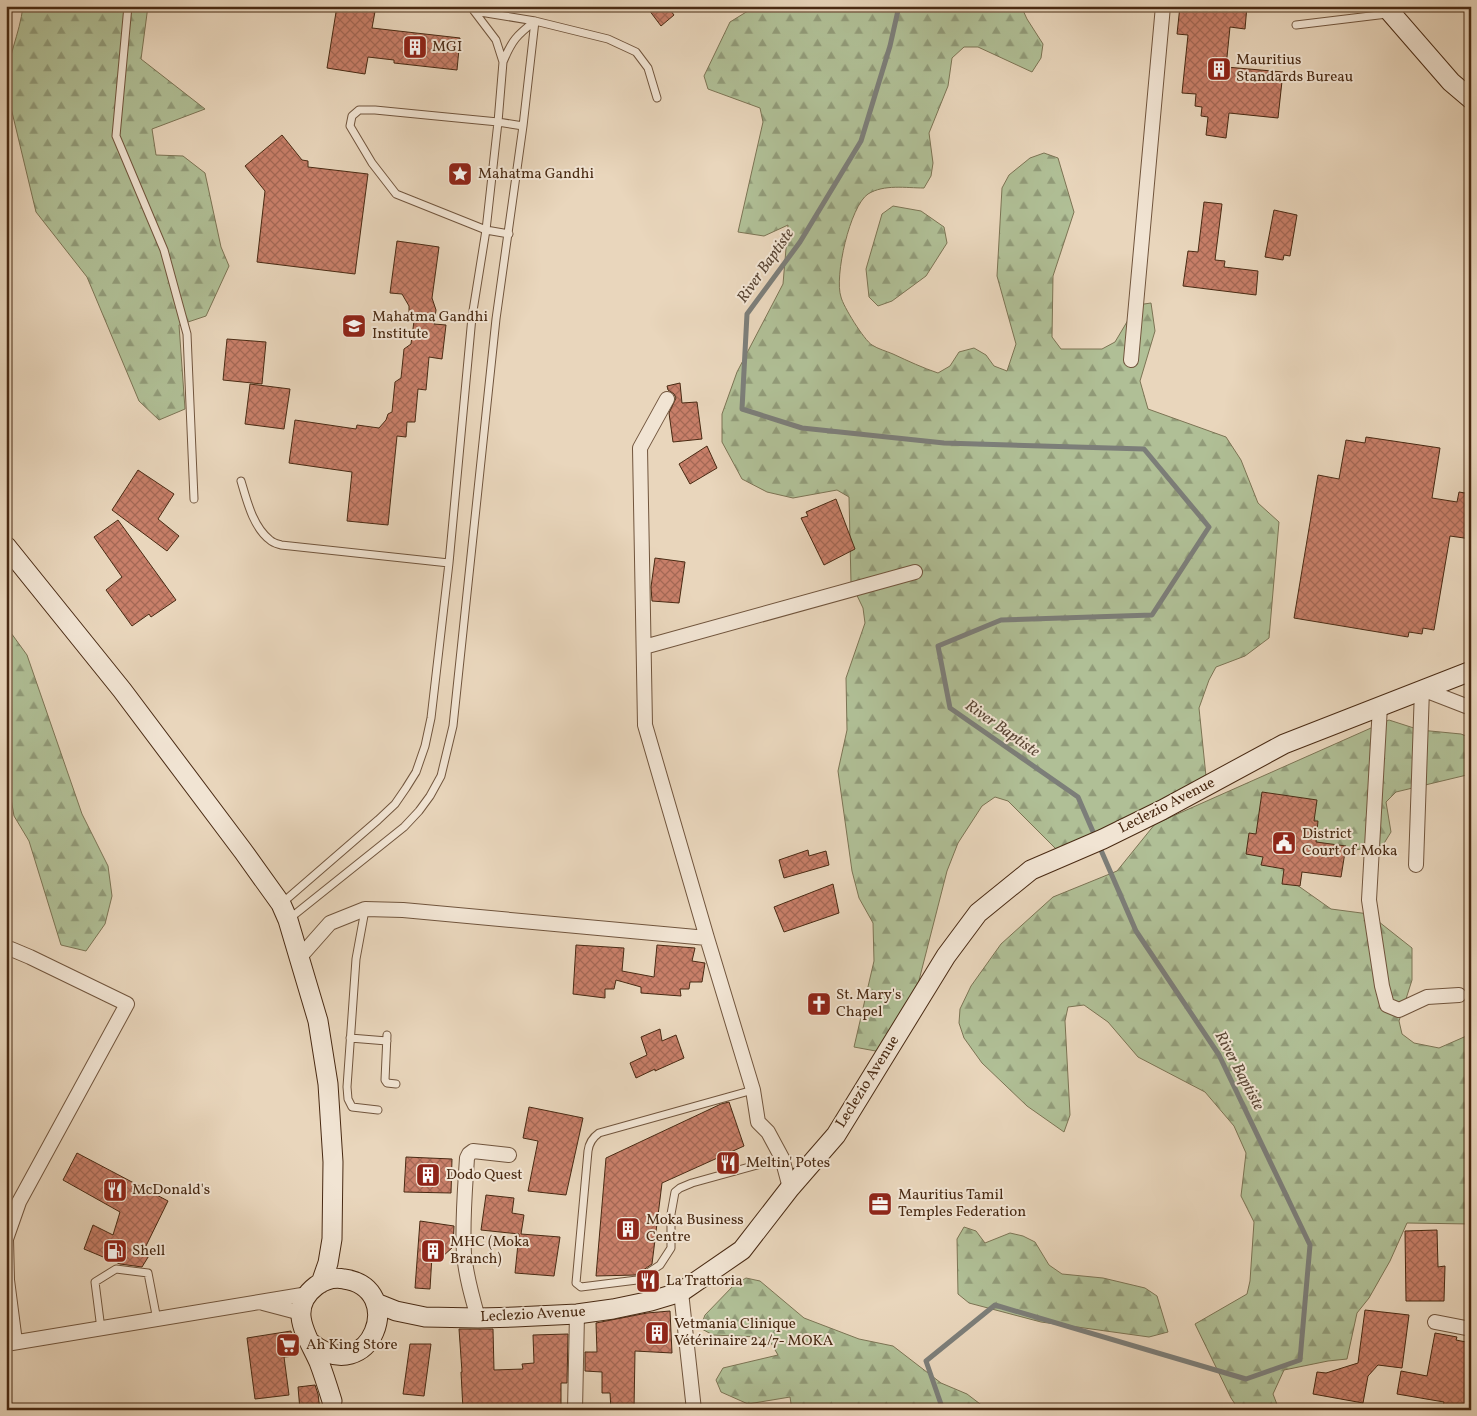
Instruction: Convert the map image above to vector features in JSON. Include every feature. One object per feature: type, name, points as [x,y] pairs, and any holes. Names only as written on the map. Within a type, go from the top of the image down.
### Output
[{"type":"main road","points":[[1388,10],[1451,82],[1471,99]]},
{"type":"main road","points":[[6,546],[122,690],[243,851],[284,912],[318,1021],[328,1084],[333,1162],[332,1239],[328,1263],[315,1288],[303,1303],[301,1324],[321,1368],[333,1406]]},
{"type":"main road","name":"Leclezio Avenue","points":[[376,1303],[396,1311],[425,1317],[478,1318],[577,1314],[613,1309],[681,1292],[742,1250],[790,1188],[836,1135],[946,956],[978,913],[1031,870],[1103,839],[1162,810],[1284,744],[1471,671]]},
{"type":"main road","points":[[332,1239],[339,1262],[350,1280]]},
{"type":"main road","points":[[311,1343],[320,1351],[332,1355],[354,1353],[370,1340],[376,1331],[378,1322],[376,1303],[372,1295],[358,1283],[340,1278],[331,1279],[315,1288]]},
{"type":"main road","name":"Leclezio Avenue","points":[[376,1331],[425,1317]]},
{"type":"main road","points":[[333,1406],[334,1374],[344,1355]]},
{"type":"street","points":[[1131,360],[1163,6]]},
{"type":"street","points":[[667,399],[640,448],[646,725],[753,1090],[758,1122],[768,1132],[782,1158],[790,1188]]},
{"type":"street","points":[[644,647],[915,572]]},
{"type":"street","points":[[1416,865],[1422,689],[1471,708]]},
{"type":"street","points":[[1380,706],[1369,900],[1387,1005],[1399,1010],[1427,997],[1459,995]]},
{"type":"street","points":[[299,958],[330,923],[365,909],[403,910],[707,938]]},
{"type":"street","points":[[8,948],[128,1004],[19,1202],[6,1239],[10,1343],[258,1302],[315,1288]]},
{"type":"street","points":[[478,1318],[464,1256],[463,1206],[467,1158],[473,1152],[509,1155]]},
{"type":"street","points":[[681,1292],[694,1410]]},
{"type":"street","points":[[258,1302],[301,1314]]},
{"type":"street","points":[[575,1410],[577,1314]]},
{"type":"street","points":[[1435,1322],[1471,1330]]},
{"type":"lane","points":[[128,6],[116,136],[164,250],[187,334],[194,499]]},
{"type":"lane","points":[[474,9],[535,21],[608,39],[636,52],[648,68],[657,98]]},
{"type":"lane","points":[[474,9],[496,40],[504,62]]},
{"type":"lane","points":[[1296,25],[1388,10]]},
{"type":"lane","points":[[284,912],[395,804],[416,772],[424,746],[431,718],[449,563],[472,317],[486,230],[504,62],[510,46],[518,34],[535,21]]},
{"type":"lane","points":[[284,912],[404,827],[430,796],[440,776],[453,726],[496,319],[509,234],[535,21]]},
{"type":"lane","points":[[509,234],[486,230],[396,194],[372,163],[350,126],[352,116],[359,110],[376,110],[523,126]]},
{"type":"lane","points":[[241,481],[248,506],[260,529],[271,541],[281,546],[449,563]]},
{"type":"lane","points":[[365,909],[356,959],[347,1087],[350,1104],[356,1108],[378,1110]]},
{"type":"lane","points":[[350,1038],[387,1038],[385,1080],[387,1083],[396,1084]]},
{"type":"lane","points":[[753,1090],[599,1132],[593,1137],[588,1151],[576,1283],[581,1286],[637,1280],[660,1265],[671,1248],[671,1214],[675,1192],[692,1183],[782,1158]]},
{"type":"lane","points":[[101,1329],[95,1282],[116,1269],[148,1273],[157,1320]]},
{"type":"green space","points":[[23,6],[148,6],[141,59],[205,109],[152,129],[156,155],[183,156],[205,173],[221,247],[229,266],[206,316],[179,325],[185,409],[159,420],[139,401],[87,277],[36,212],[6,87],[8,67]]},
{"type":"green space","points":[[756,6],[1021,6],[1043,44],[1041,58],[1032,72],[978,47],[964,47],[952,58],[948,86],[929,133],[933,163],[931,176],[924,188],[895,187],[874,191],[861,201],[855,212],[845,242],[840,274],[839,287],[846,308],[868,342],[879,349],[927,369],[938,373],[950,366],[959,352],[974,348],[986,355],[994,366],[1007,371],[1016,344],[997,276],[1002,188],[1009,175],[1030,158],[1044,153],[1058,158],[1074,212],[1053,276],[1052,337],[1061,349],[1102,349],[1115,342],[1137,305],[1151,303],[1155,331],[1140,381],[1148,409],[1226,437],[1241,460],[1258,503],[1279,522],[1269,638],[1245,656],[1216,667],[1199,708],[1207,786],[1057,850],[1008,801],[995,797],[982,806],[958,843],[947,871],[904,1039],[881,1052],[854,1047],[874,961],[873,923],[859,898],[852,871],[838,771],[847,730],[846,678],[865,623],[863,608],[851,583],[849,497],[837,490],[793,498],[767,492],[742,479],[722,442],[722,414],[737,372],[783,284],[788,225],[764,236],[738,232],[763,122],[760,108],[708,89],[704,76],[730,22]]},
{"type":"green space","points":[[893,206],[921,211],[944,227],[947,243],[926,276],[892,301],[878,306],[869,297],[866,269],[882,214]]},
{"type":"green space","points":[[6,626],[27,655],[82,814],[108,866],[112,896],[105,924],[86,951],[61,945],[29,841],[14,816],[6,769]]},
{"type":"green space","points":[[1389,720],[1420,730],[1461,734],[1471,738],[1471,774],[1396,792],[1386,802],[1391,832],[1383,845],[1355,850],[1312,841],[1297,885],[1331,909],[1369,914],[1412,948],[1412,980],[1399,1021],[1402,1034],[1414,1043],[1439,1048],[1471,1034],[1471,1224],[1407,1223],[1390,1261],[1369,1298],[1357,1313],[1347,1359],[1284,1370],[1273,1394],[1278,1407],[1275,1410],[1239,1410],[1231,1398],[1195,1324],[1247,1294],[1250,1281],[1254,1222],[1241,1196],[1246,1153],[1234,1126],[1205,1092],[1138,1057],[1108,1022],[1084,1005],[1068,1007],[1065,1021],[1070,1115],[1064,1132],[1027,1106],[982,1063],[964,1038],[959,1023],[960,1009],[971,986],[1001,944],[1053,897],[1117,871],[1155,824]]},
{"type":"green space","points":[[964,1227],[976,1231],[985,1243],[1010,1233],[1023,1236],[1035,1242],[1049,1265],[1062,1274],[1103,1278],[1145,1288],[1157,1296],[1168,1332],[1149,1337],[1041,1322],[969,1303],[958,1294],[957,1239]]},
{"type":"green space","points":[[746,1278],[760,1281],[804,1318],[859,1339],[893,1346],[941,1383],[967,1394],[988,1410],[792,1410],[790,1397],[748,1404],[721,1392],[716,1380],[723,1368],[778,1355],[771,1343],[758,1337],[713,1335],[700,1328],[705,1315],[734,1285]]},
{"type":"building","points":[[337,6],[376,6],[372,28],[460,38],[457,70],[394,63],[394,60],[368,57],[365,74],[327,68]]},
{"type":"building","points":[[646,6],[667,6],[674,15],[661,26]]},
{"type":"building","name":"Mauritius Standards Bureau","points":[[1180,6],[1247,6],[1245,29],[1230,27],[1226,67],[1283,72],[1278,118],[1229,113],[1226,138],[1206,135],[1208,117],[1201,116],[1202,107],[1195,106],[1196,94],[1182,93],[1188,35],[1177,34]]},
{"type":"building","points":[[282,135],[302,160],[308,161],[308,167],[368,174],[355,274],[257,262],[265,191],[245,166]]},
{"type":"building","points":[[1204,202],[1222,204],[1215,260],[1225,261],[1224,267],[1258,271],[1256,295],[1183,286],[1188,251],[1198,252]]},
{"type":"building","points":[[1274,210],[1297,215],[1290,256],[1284,255],[1283,260],[1265,257]]},
{"type":"building","points":[[397,241],[439,247],[432,298],[436,310],[434,324],[446,325],[442,359],[429,357],[426,390],[418,389],[415,422],[407,422],[406,437],[397,436],[388,525],[347,521],[352,472],[289,463],[295,420],[356,429],[357,425],[379,428],[386,420],[388,414],[392,412],[395,382],[401,378],[404,349],[411,344],[414,321],[409,314],[409,306],[402,294],[390,293]]},
{"type":"building","points":[[227,339],[266,342],[262,384],[223,380]]},
{"type":"building","points":[[680,383],[682,403],[697,402],[702,439],[673,442],[669,413],[676,398],[668,390],[667,386]]},
{"type":"building","points":[[250,384],[290,389],[284,429],[245,424]]},
{"type":"building","points":[[1366,437],[1440,448],[1432,498],[1457,502],[1459,492],[1471,494],[1471,539],[1450,536],[1434,630],[1423,628],[1422,634],[1409,632],[1408,637],[1294,618],[1318,475],[1339,479],[1346,440],[1365,443]]},
{"type":"building","points":[[707,446],[717,468],[690,484],[679,464]]},
{"type":"building","points":[[138,470],[174,494],[158,519],[179,536],[167,551],[112,510]]},
{"type":"building","points":[[836,499],[855,549],[824,565],[801,518],[808,516],[806,512]]},
{"type":"building","points":[[118,520],[176,600],[151,617],[149,614],[132,626],[106,590],[122,577],[94,537]]},
{"type":"building","points":[[655,558],[685,562],[679,603],[652,601],[651,587]]},
{"type":"building","name":"District Court of Moka","points":[[1262,792],[1317,800],[1314,821],[1318,821],[1316,842],[1346,846],[1341,877],[1302,872],[1300,886],[1282,884],[1284,869],[1261,865],[1263,857],[1246,854],[1249,833],[1256,834]]},
{"type":"building","points":[[808,850],[809,856],[826,851],[829,865],[784,878],[779,860]]},
{"type":"building","points":[[833,884],[839,913],[784,932],[774,907]]},
{"type":"building","points":[[576,945],[624,948],[622,971],[654,977],[657,945],[695,948],[692,961],[705,963],[702,982],[690,982],[689,989],[680,989],[681,996],[641,993],[641,987],[616,980],[614,989],[605,989],[605,998],[573,994]]},
{"type":"building","points":[[660,1029],[662,1041],[676,1035],[684,1058],[636,1078],[630,1063],[647,1055],[641,1037]]},
{"type":"building","name":"Moka Business Centre","points":[[729,1102],[744,1146],[662,1183],[652,1264],[636,1275],[596,1276],[606,1158]]},
{"type":"building","points":[[529,1107],[583,1118],[566,1195],[528,1191],[538,1141],[523,1138]]},
{"type":"building","points":[[77,1153],[168,1201],[144,1250],[150,1254],[142,1267],[120,1264],[84,1249],[93,1225],[113,1235],[120,1212],[63,1180]]},
{"type":"building","name":"Dodo Quest","points":[[406,1157],[452,1159],[451,1193],[404,1192]]},
{"type":"building","points":[[486,1195],[514,1198],[512,1213],[524,1215],[521,1234],[560,1237],[554,1276],[515,1273],[519,1234],[481,1230]]},
{"type":"building","name":"MHC (Moka Branch)","points":[[420,1221],[454,1226],[453,1247],[442,1257],[432,1256],[430,1289],[415,1288]]},
{"type":"building","points":[[1437,1230],[1438,1267],[1445,1266],[1444,1301],[1406,1301],[1405,1231]]},
{"type":"building","points":[[1365,1310],[1409,1315],[1402,1368],[1378,1365],[1368,1376],[1363,1403],[1313,1394],[1317,1372],[1326,1373],[1358,1363]]},
{"type":"building","points":[[670,1311],[672,1353],[635,1351],[634,1410],[611,1410],[610,1393],[602,1393],[602,1372],[585,1371],[585,1352],[597,1352],[596,1323],[647,1313]]},
{"type":"building","points":[[459,1329],[493,1329],[494,1370],[523,1369],[522,1364],[534,1363],[533,1335],[568,1334],[567,1383],[561,1383],[561,1410],[463,1410]]},
{"type":"building","points":[[291,1331],[295,1356],[284,1357],[289,1395],[255,1399],[247,1338]]},
{"type":"building","points":[[1435,1333],[1457,1337],[1456,1340],[1471,1343],[1471,1402],[1469,1410],[1442,1410],[1444,1402],[1397,1394],[1401,1371],[1427,1376]]},
{"type":"building","points":[[410,1344],[431,1344],[424,1396],[403,1394]]},
{"type":"building","points":[[315,1385],[320,1410],[300,1410],[298,1387]]},
{"type":"waterway","name":"River Baptiste","points":[[899,6],[890,46],[861,141],[800,242],[747,314],[742,409],[802,428],[944,443],[1144,449],[1209,527],[1152,615],[1001,620],[938,646],[950,708],[1078,797],[1136,931],[1219,1055],[1310,1245],[1300,1360],[1246,1379],[995,1305],[926,1361],[943,1410]]},
{"type":"place","name":"MGI","points":[[415,47]]},
{"type":"place","name":"Mauritius Standards Bureau","points":[[1219,69]]},
{"type":"place","name":"Mahatma Gandhi","points":[[460,174]]},
{"type":"place","name":"Mahatma Gandhi Institute","points":[[354,326]]},
{"type":"place","name":"District Court of Moka","points":[[1284,843]]},
{"type":"place","name":"St. Mary's Chapel","points":[[819,1004]]},
{"type":"place","name":"Meltin' Potes","points":[[728,1163]]},
{"type":"place","name":"Dodo Quest","points":[[428,1175]]},
{"type":"place","name":"McDonald's","points":[[115,1190]]},
{"type":"place","name":"Mauritius Tamil Temples Federation","points":[[880,1204]]},
{"type":"place","name":"Moka Business Centre","points":[[628,1229]]},
{"type":"place","name":"Shell","points":[[115,1251]]},
{"type":"place","name":"MHC (Moka Branch)","points":[[433,1251]]},
{"type":"place","name":"La Trattoria","points":[[648,1281]]},
{"type":"place","name":"Vetmania Clinique Vétérinaire 24/7- MOKA","points":[[657,1333]]},
{"type":"place","name":"Ah King Store","points":[[288,1345]]}]
